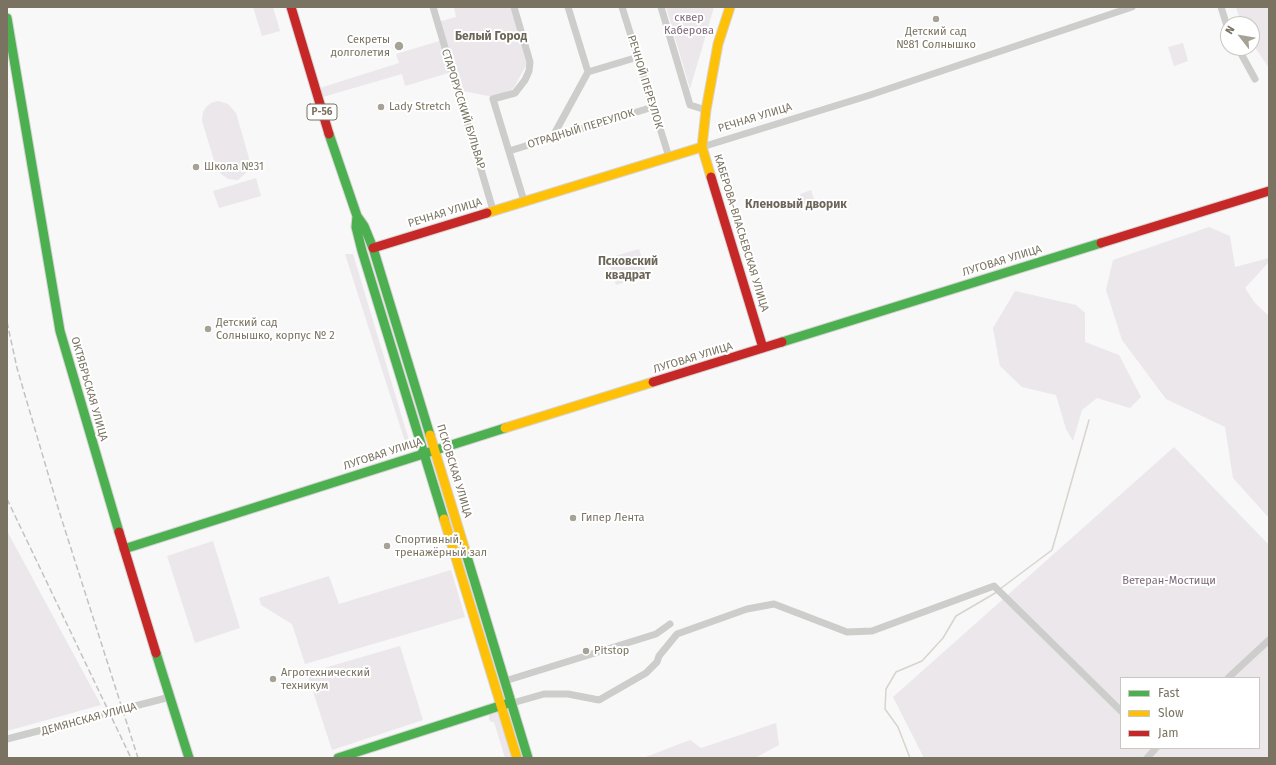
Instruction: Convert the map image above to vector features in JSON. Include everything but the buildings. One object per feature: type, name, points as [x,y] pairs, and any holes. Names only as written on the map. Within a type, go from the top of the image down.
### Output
[{"type":"main road","name":"ПСКОВСКАЯ УЛИЦА","points":[[290,7],[357,216],[364,226],[373,248],[528,758]]},
{"type":"main road","name":"КАБЕРОВА-ВЛАСЬЕВСКАЯ УЛИЦА","points":[[730,7],[718,44],[706,110],[702,147],[763,348]]},
{"type":"main road","name":"ОКТЯБРЬСКАЯ УЛИЦА","points":[[7,18],[60,331],[124,549],[189,758]]},
{"type":"main road","name":"РЕЧНАЯ УЛИЦА","points":[[373,248],[702,147]]},
{"type":"main road","name":"ЛУГОВАЯ УЛИЦА","points":[[124,549],[424,453],[1269,190]]},
{"type":"main road","name":"ПСКОВСКАЯ УЛИЦА","points":[[357,216],[356,227],[362,251],[517,758]]},
{"type":"main road","points":[[379,306],[385,309],[390,303]]},
{"type":"main road","points":[[338,758],[501,706]]},
{"type":"street","name":"СТАРОРУССКИЙ БУЛЬВАР","points":[[433,7],[493,210]]},
{"type":"street","points":[[514,7],[530,62],[525,80],[515,93],[493,99],[524,201]]},
{"type":"street","points":[[568,7],[588,72]]},
{"type":"street","name":"РЕЧНОЙ ПЕРЕУЛОК","points":[[622,7],[669,157]]},
{"type":"street","points":[[661,7],[690,105],[706,110]]},
{"type":"street","name":"РЕЧНАЯ УЛИЦА","points":[[702,147],[867,96],[1132,7]]},
{"type":"street","points":[[1242,56],[1255,79]]},
{"type":"street","points":[[552,138],[588,72],[638,57]]},
{"type":"street","name":"ОТРАДНЫЙ ПЕРЕУЛОК","points":[[509,152],[653,107]]},
{"type":"street","points":[[501,706],[544,694],[568,694],[599,700],[646,673],[657,662],[659,656],[677,634],[747,609],[774,604],[847,632],[872,631],[994,586],[1120,710]]},
{"type":"street","points":[[505,681],[656,634],[670,624]]},
{"type":"street","points":[[1229,677],[1269,640]]},
{"type":"street","name":"ДЕМЯНСКАЯ УЛИЦА","points":[[7,740],[170,697]]},
{"type":"street","points":[[1147,758],[1155,749]]},
{"type":"green space","points":[[253,7],[273,7],[280,31],[262,36]]},
{"type":"green space","points":[[454,7],[511,8],[528,62],[513,89],[493,97],[458,90],[452,72],[405,86],[402,74],[323,97],[320,88],[399,63],[396,54],[443,40],[438,22],[456,17]]},
{"type":"green space","name":"сквер Каберова","points":[[666,7],[714,7],[690,89]]},
{"type":"green space","points":[[1236,7],[1269,7],[1269,68],[1260,55],[1260,16],[1239,16]]},
{"type":"green space","points":[[1183,43],[1188,61],[1174,66],[1168,47]]},
{"type":"green space","points":[[218,101],[228,104],[236,113],[249,158],[248,171],[238,180],[228,179],[221,174],[216,167],[202,121],[203,112],[206,107],[211,103]]},
{"type":"green space","points":[[256,178],[261,196],[219,208],[213,191]]},
{"type":"green space","points":[[811,190],[817,208],[806,212],[800,194]]},
{"type":"green space","points":[[1209,227],[1230,236],[1235,267],[1269,258],[1269,262],[1245,288],[1255,303],[1269,316],[1269,518],[1233,478],[1225,427],[1166,399],[1122,340],[1106,290],[1113,260]]},
{"type":"green space","points":[[639,249],[647,276],[616,285],[608,258]]},
{"type":"green space","points":[[345,254],[353,254],[411,447],[407,448]]},
{"type":"green space","points":[[1015,291],[1076,305],[1085,313],[1085,342],[1119,355],[1141,397],[1130,408],[1097,398],[1082,410],[1073,441],[1066,429],[1056,395],[1022,387],[1000,366],[993,328]]},
{"type":"green space","name":"Ветеран-Мостищи","points":[[1174,447],[1269,545],[1269,758],[924,758],[893,697]]},
{"type":"green space","points":[[7,531],[101,705],[7,731]]},
{"type":"green space","points":[[213,541],[240,628],[195,643],[167,556]]},
{"type":"green space","points":[[451,570],[465,617],[305,664],[292,624],[261,605],[259,598],[329,576],[339,604]]},
{"type":"green space","points":[[400,646],[423,720],[332,750],[307,673]]},
{"type":"green space","points":[[497,712],[512,758],[505,758],[494,722],[489,720],[489,714]]},
{"type":"green space","points":[[776,723],[779,745],[755,758],[643,758],[690,740],[701,748]]},
{"type":"waterway","points":[[1000,589],[1052,550],[1089,420]]},
{"type":"waterway","points":[[910,758],[898,727],[885,709],[886,689],[896,672],[922,661],[943,638],[956,616],[997,592]]},
{"type":"railway","points":[[7,322],[17,368],[59,511],[138,758]]},
{"type":"railway","points":[[7,499],[131,758]]},
{"type":"traffic: fast","points":[[7,18],[60,331],[119,532]]},
{"type":"traffic: fast","points":[[329,134],[357,216],[364,226],[373,248],[430,435]]},
{"type":"traffic: fast","points":[[357,216],[356,227],[362,251],[444,519]]},
{"type":"traffic: fast","points":[[782,342],[1101,243]]},
{"type":"traffic: fast","points":[[124,549],[505,428]]},
{"type":"traffic: fast","points":[[465,550],[528,758]]},
{"type":"traffic: fast","points":[[156,653],[189,758]]},
{"type":"traffic: fast","points":[[338,758],[509,703]]},
{"type":"traffic: slow","points":[[711,177],[702,147],[706,110],[718,44],[730,7]]},
{"type":"traffic: slow","points":[[487,213],[702,147]]},
{"type":"traffic: slow","points":[[505,428],[653,382]]},
{"type":"traffic: slow","points":[[430,435],[465,550]]},
{"type":"traffic: slow","points":[[444,519],[517,758]]},
{"type":"traffic: jam","points":[[291,7],[329,134]]},
{"type":"traffic: jam","points":[[711,177],[763,348]]},
{"type":"traffic: jam","points":[[1101,243],[1269,191]]},
{"type":"traffic: jam","points":[[373,248],[487,213]]},
{"type":"traffic: jam","points":[[653,382],[782,342]]},
{"type":"traffic: jam","points":[[119,532],[156,653]]},
{"type":"place","name":"Детский сад №81 Солнышко","points":[[936,19]]},
{"type":"place","name":"Секреты долголетия","points":[[399,46]]},
{"type":"place","name":"Lady Stretch","points":[[381,107]]},
{"type":"place","name":"Школа №31","points":[[196,167]]},
{"type":"place","name":"Детский сад Солнышко, корпус № 2","points":[[208,329]]},
{"type":"place","name":"Гипер Лента","points":[[573,518]]},
{"type":"place","name":"Спортивный, тренажёрный зал","points":[[387,546]]},
{"type":"place","name":"Pitstop","points":[[586,651]]},
{"type":"place","name":"Агротехнический техникум","points":[[273,679]]},
{"type":"district","name":"Белый Город","points":[[491,37]]},
{"type":"district","name":"Кленовый дворик","points":[[796,205]]},
{"type":"district","name":"Псковский квадрат","points":[[628,269]]}]
